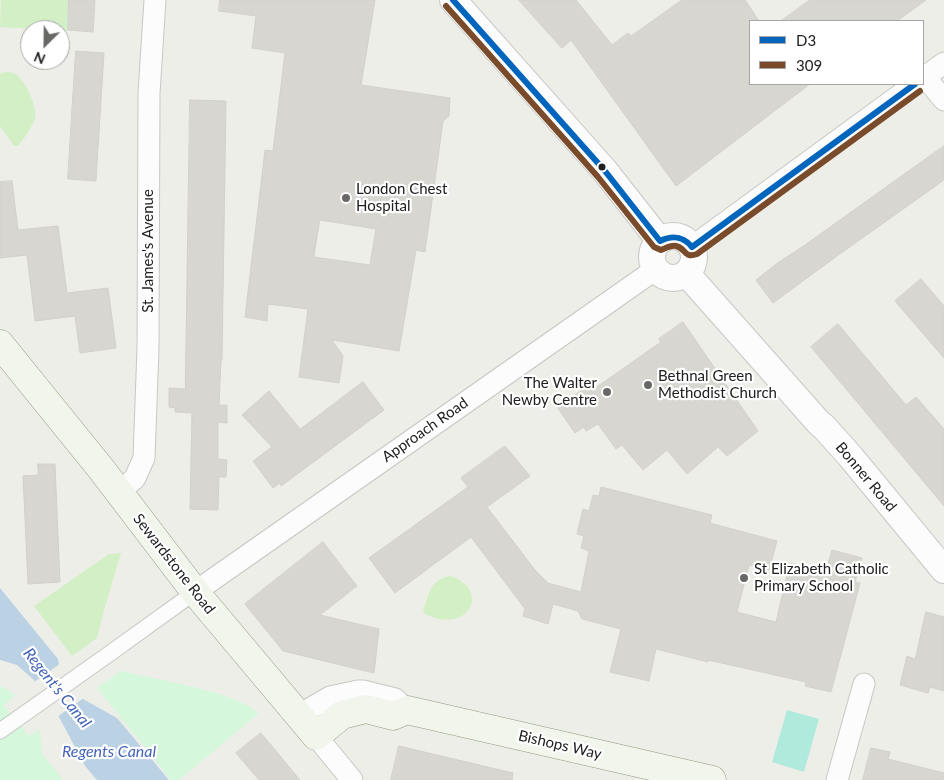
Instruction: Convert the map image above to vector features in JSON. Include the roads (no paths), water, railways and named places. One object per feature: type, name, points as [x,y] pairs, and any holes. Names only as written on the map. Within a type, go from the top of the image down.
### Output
[{"type":"main road","name":"Sewardstone Road","points":[[0,344],[195,592],[307,725]]},
{"type":"main road","name":"Bishops Way","points":[[307,725],[366,708],[392,716],[407,710],[712,780]]},
{"type":"street","name":"St. James's Avenue","points":[[119,493],[136,478],[144,458],[148,348],[149,93],[155,0]]},
{"type":"street","points":[[453,0],[605,172],[660,241]]},
{"type":"street","points":[[924,78],[944,64]]},
{"type":"street","points":[[924,83],[944,100]]},
{"type":"street","points":[[692,247],[914,85]]},
{"type":"street","points":[[675,236],[682,238],[692,247],[694,259],[687,274],[672,278],[662,275],[656,269],[652,256],[654,248],[660,241],[675,236]]},
{"type":"street","name":"Approach Road","points":[[195,592],[656,269]]},
{"type":"street","name":"Bonner Road","points":[[687,274],[819,424],[838,442],[944,570]]},
{"type":"street","points":[[1,731],[195,592]]},
{"type":"street","points":[[838,780],[864,684]]},
{"type":"street","name":"Sewardstone Road","points":[[307,725],[352,780]]},
{"type":"water","points":[[0,588],[58,659],[59,665],[83,699],[117,718],[169,780],[97,780],[85,766],[58,715],[34,680],[17,665],[0,660]]},
{"type":"place","name":"London Chest Hospital","points":[[346,198]]},
{"type":"place","name":"Bethnal Green Methodist Church","points":[[648,385]]},
{"type":"place","name":"The Walter Newby Centre","points":[[607,392]]},
{"type":"place","name":"St Elizabeth Catholic Primary School","points":[[744,578]]},
{"type":"water label","name":"Regent's Canal","points":[[57,688]]},
{"type":"water label","name":"Regents Canal","points":[[109,752]]}]
